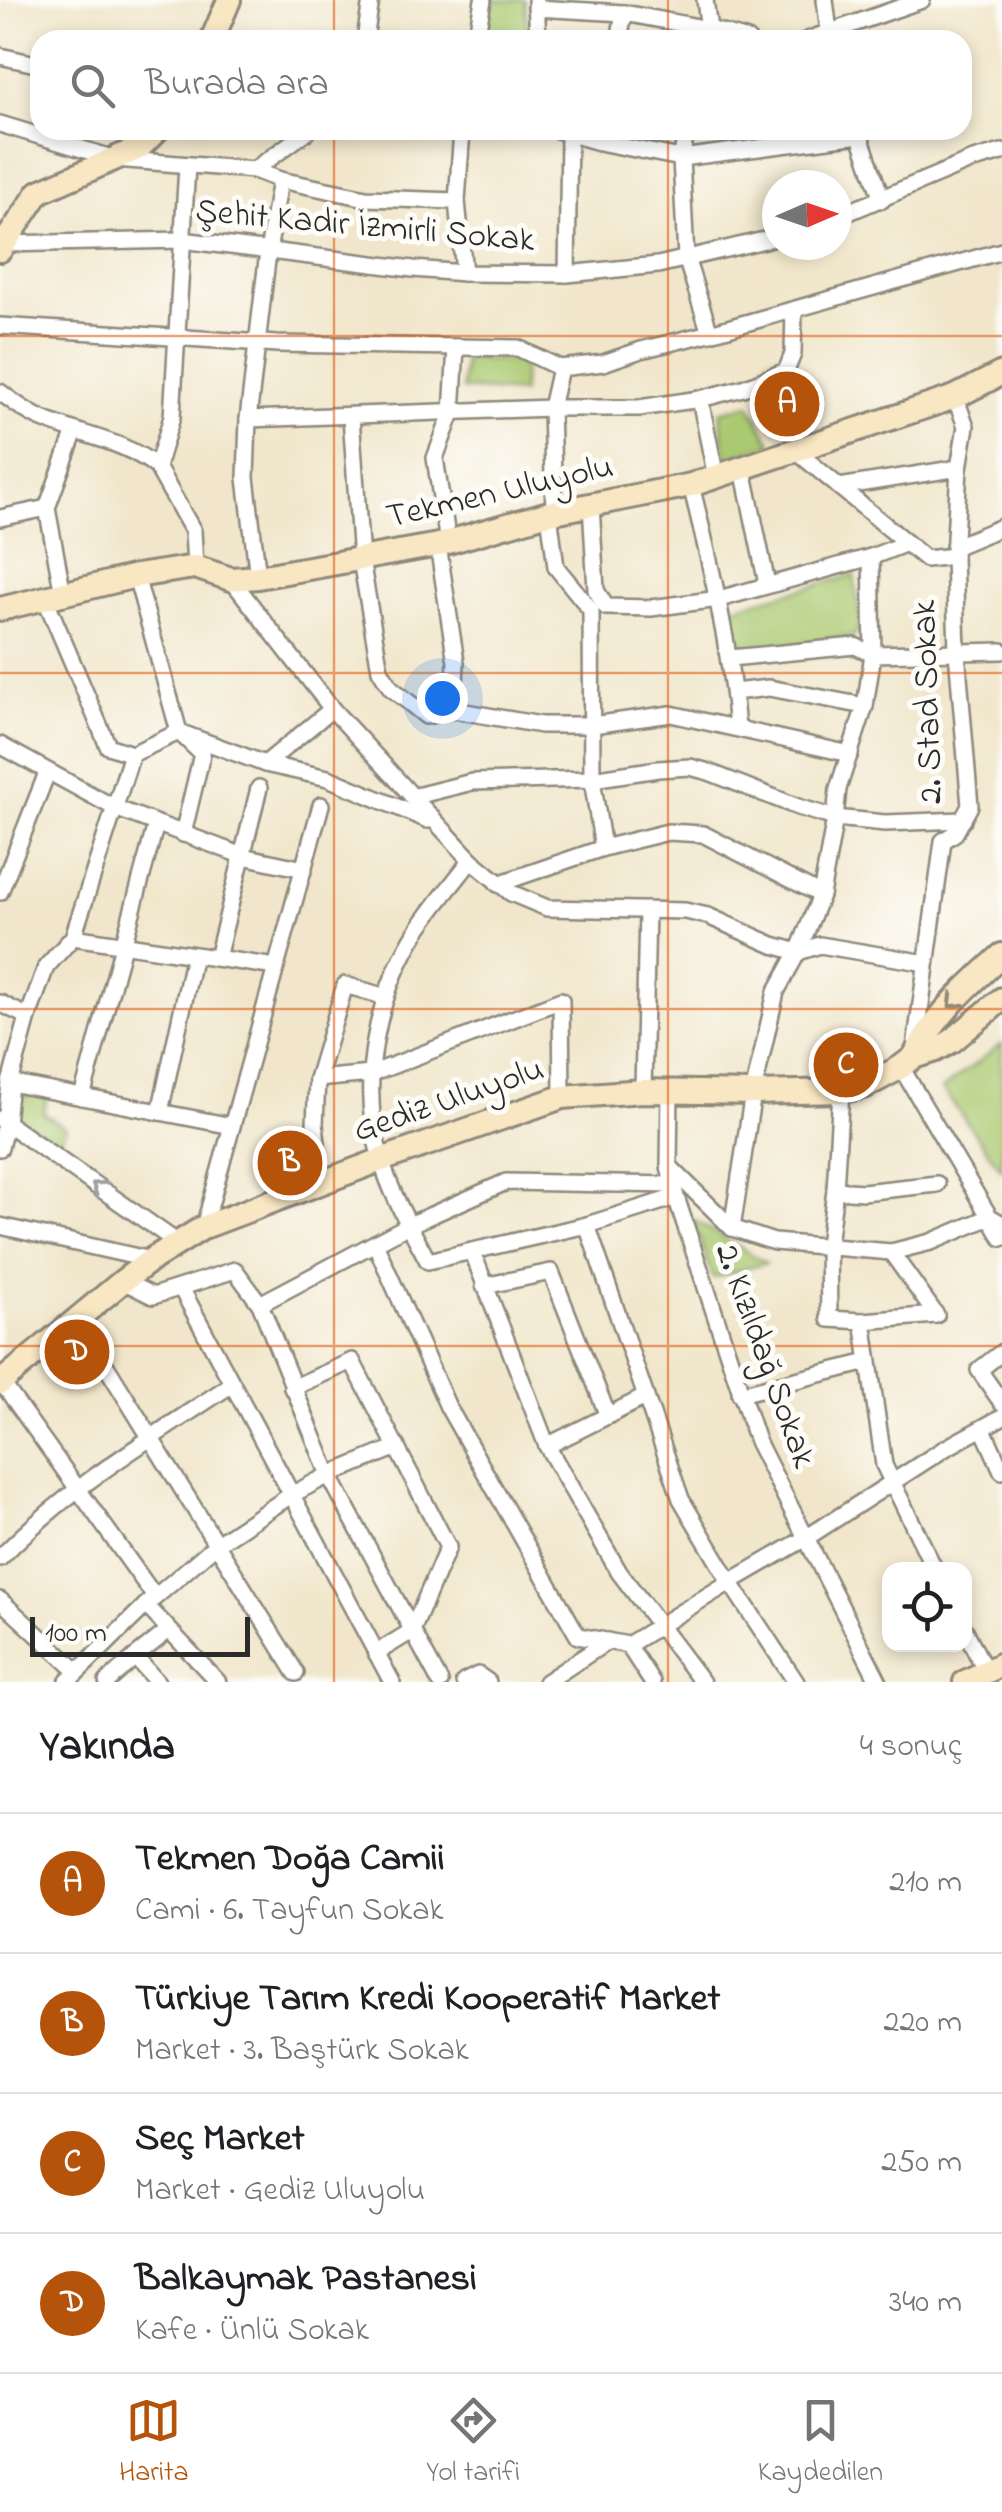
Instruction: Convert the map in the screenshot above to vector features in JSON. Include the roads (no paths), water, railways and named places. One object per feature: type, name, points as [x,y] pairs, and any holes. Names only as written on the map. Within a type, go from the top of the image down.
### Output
[{"type":"street","points":[[216,30],[229,0]]},
{"type":"street","points":[[366,30],[371,0]]},
{"type":"street","points":[[478,30],[483,0]]},
{"type":"street","points":[[704,0],[707,30]]},
{"type":"street","points":[[824,0],[828,30]]},
{"type":"street","points":[[844,30],[922,0]]},
{"type":"street","points":[[537,30],[536,4],[624,13],[691,30]]},
{"type":"street","points":[[621,30],[624,13]]},
{"type":"street","points":[[0,56],[30,63]]},
{"type":"street","points":[[0,124],[30,133]]},
{"type":"street","points":[[53,140],[115,159],[254,170],[280,180],[366,198],[456,201]]},
{"type":"street","points":[[2,247],[39,192],[139,148],[147,140]]},
{"type":"street","points":[[254,170],[295,140]]},
{"type":"street","points":[[461,140],[456,201],[464,273]]},
{"type":"street","points":[[563,140],[567,274]]},
{"type":"street","points":[[615,140],[681,158],[806,140]]},
{"type":"street","points":[[685,140],[681,158],[686,258],[710,334]]},
{"type":"street","points":[[760,140],[760,147]]},
{"type":"street","points":[[862,140],[882,200]]},
{"type":"street","points":[[852,211],[1002,152]]},
{"type":"street","points":[[157,467],[172,417],[187,166]]},
{"type":"street","points":[[258,577],[246,478],[248,419],[280,180]]},
{"type":"street","name":"Şehit Kadir İzmirli Sokak","points":[[2,247],[182,240],[464,273],[567,274],[658,264],[762,241]]},
{"type":"street","points":[[0,326],[257,342],[518,348],[560,368],[603,363],[1002,251]]},
{"type":"street","points":[[248,419],[639,408],[700,399],[744,388],[786,370],[793,354],[794,310]]},
{"type":"street","points":[[454,710],[456,662],[435,458],[452,413],[456,347]]},
{"type":"street","points":[[560,368],[551,408],[556,567],[591,610],[592,779],[603,848]]},
{"type":"street","name":"Tekmen Uluyolu","points":[[0,609],[136,576],[195,567],[231,578],[258,577],[361,560],[443,544],[552,513],[691,486],[955,397],[1002,374]]},
{"type":"street","points":[[1,395],[36,417],[122,447],[157,467],[193,531],[195,567]]},
{"type":"street","name":"2. Stad Sokak","points":[[908,1062],[943,841],[954,833],[970,806],[957,652],[954,551],[966,426],[955,397]]},
{"type":"street","points":[[700,399],[716,477]]},
{"type":"street","points":[[351,416],[361,560],[380,670],[391,688],[426,716],[454,710],[541,724],[592,725],[672,714],[850,754]]},
{"type":"street","points":[[75,430],[48,508],[54,596],[108,746],[132,754],[178,732],[265,764],[328,778],[436,824]]},
{"type":"street","points":[[796,451],[926,559],[954,551],[1002,527]]},
{"type":"street","points":[[839,487],[959,468]]},
{"type":"street","points":[[743,469],[767,584]]},
{"type":"street","points":[[691,486],[730,658],[736,728]]},
{"type":"street","points":[[592,505],[596,590],[606,607],[651,608],[719,599],[871,557],[907,543]]},
{"type":"street","points":[[0,518],[48,508]]},
{"type":"street","points":[[732,1228],[753,1093],[776,992],[798,952],[820,895],[838,789],[865,706],[873,654],[871,557]]},
{"type":"street","points":[[136,576],[178,732],[202,754],[183,834]]},
{"type":"street","points":[[231,578],[332,710],[471,860],[511,893],[547,908],[685,911],[708,916],[774,946],[798,952],[820,946],[926,963]]},
{"type":"street","points":[[730,658],[855,646],[873,654],[1002,651]]},
{"type":"street","points":[[734,692],[769,688],[865,706]]},
{"type":"street","points":[[265,764],[332,710]]},
{"type":"street","points":[[0,745],[115,808],[242,856],[304,868]]},
{"type":"street","points":[[0,1148],[10,1083],[28,1017],[46,966],[73,937],[132,754]]},
{"type":"street","points":[[412,797],[472,782],[592,779],[690,767],[835,818],[885,823],[963,820]]},
{"type":"street","points":[[0,892],[46,772]]},
{"type":"street","points":[[217,958],[259,788]]},
{"type":"street","points":[[204,1227],[322,805]]},
{"type":"street","points":[[82,1097],[156,824]]},
{"type":"street","points":[[498,884],[603,848],[668,832],[702,834],[820,895]]},
{"type":"street","points":[[471,860],[420,926],[398,964],[386,997],[371,1074],[370,1106],[381,1160],[428,1260],[587,1225],[674,1191]]},
{"type":"street","points":[[642,1091],[647,910]]},
{"type":"street","points":[[73,937],[276,967]]},
{"type":"street","points":[[160,1112],[194,955]]},
{"type":"street","points":[[1002,955],[938,1018],[908,1062],[1002,1238]]},
{"type":"street","points":[[321,1184],[315,1124],[318,1080],[345,985],[386,997]]},
{"type":"street","name":"Gediz Uluyolu","points":[[0,1382],[150,1260],[204,1227],[562,1097],[670,1090],[842,1090],[866,1086],[952,1041],[1002,999]]},
{"type":"street","points":[[318,1080],[371,1074],[560,1000],[562,1097]]},
{"type":"street","points":[[0,1003],[28,1017]]},
{"type":"street","points":[[10,1083],[232,1126]]},
{"type":"street","name":"2. Kızıldağ Sokak","points":[[670,1090],[669,1166],[674,1191],[740,1394],[757,1441],[879,1682]]},
{"type":"street","points":[[842,1090],[828,1245],[829,1318],[863,1322],[936,1316],[890,1252]]},
{"type":"street","points":[[3,1121],[178,1242]]},
{"type":"street","points":[[669,1166],[732,1228],[774,1242],[890,1252],[996,1221]]},
{"type":"street","points":[[260,1304],[409,1225],[506,1182],[674,1191]]},
{"type":"street","points":[[835,1190],[863,1192],[937,1184]]},
{"type":"street","points":[[587,1225],[681,1499],[796,1682]]},
{"type":"street","points":[[0,1226],[150,1260]]},
{"type":"street","points":[[376,1243],[448,1407],[578,1636],[628,1646],[1002,1417]]},
{"type":"street","points":[[472,1250],[548,1446],[619,1572],[702,1682]]},
{"type":"street","points":[[123,1281],[153,1296],[235,1270],[260,1304],[329,1475],[440,1682]]},
{"type":"street","points":[[484,1286],[551,1272],[608,1416]]},
{"type":"street","points":[[181,1288],[392,1682]]},
{"type":"street","points":[[77,1319],[296,1673]]},
{"type":"street","points":[[863,1322],[884,1465],[931,1562]]},
{"type":"street","points":[[1002,1352],[979,1370],[1002,1403]]},
{"type":"street","points":[[292,1388],[352,1360],[448,1547],[412,1631],[376,1652]]},
{"type":"street","points":[[740,1394],[868,1362]]},
{"type":"street","points":[[0,1382],[77,1488],[169,1630],[218,1682]]},
{"type":"street","points":[[0,1558],[77,1488],[232,1384]]},
{"type":"street","points":[[548,1446],[645,1397]]},
{"type":"street","points":[[983,1428],[1002,1471]]},
{"type":"street","points":[[0,1600],[72,1676],[217,1544],[291,1495],[398,1447]]},
{"type":"street","points":[[107,1682],[169,1630]]},
{"type":"street","points":[[546,1682],[608,1642]]},
{"type":"street","points":[[972,1642],[990,1673]]},
{"type":"street","points":[[628,1646],[652,1682]]},
{"type":"street","points":[[135,1657],[157,1682]]},
{"type":"street","points":[[464,1682],[478,1675],[488,1682]]},
{"type":"place","name":"Tekmen Doğa Camii","points":[[787,404]]},
{"type":"place","name":"Seç Market","points":[[846,1065]]},
{"type":"place","name":"Türkiye Tarım Kredi Kooperatif Market","points":[[290,1163]]},
{"type":"place","name":"Balkaymak Pastanesi","points":[[77,1352]]}]
